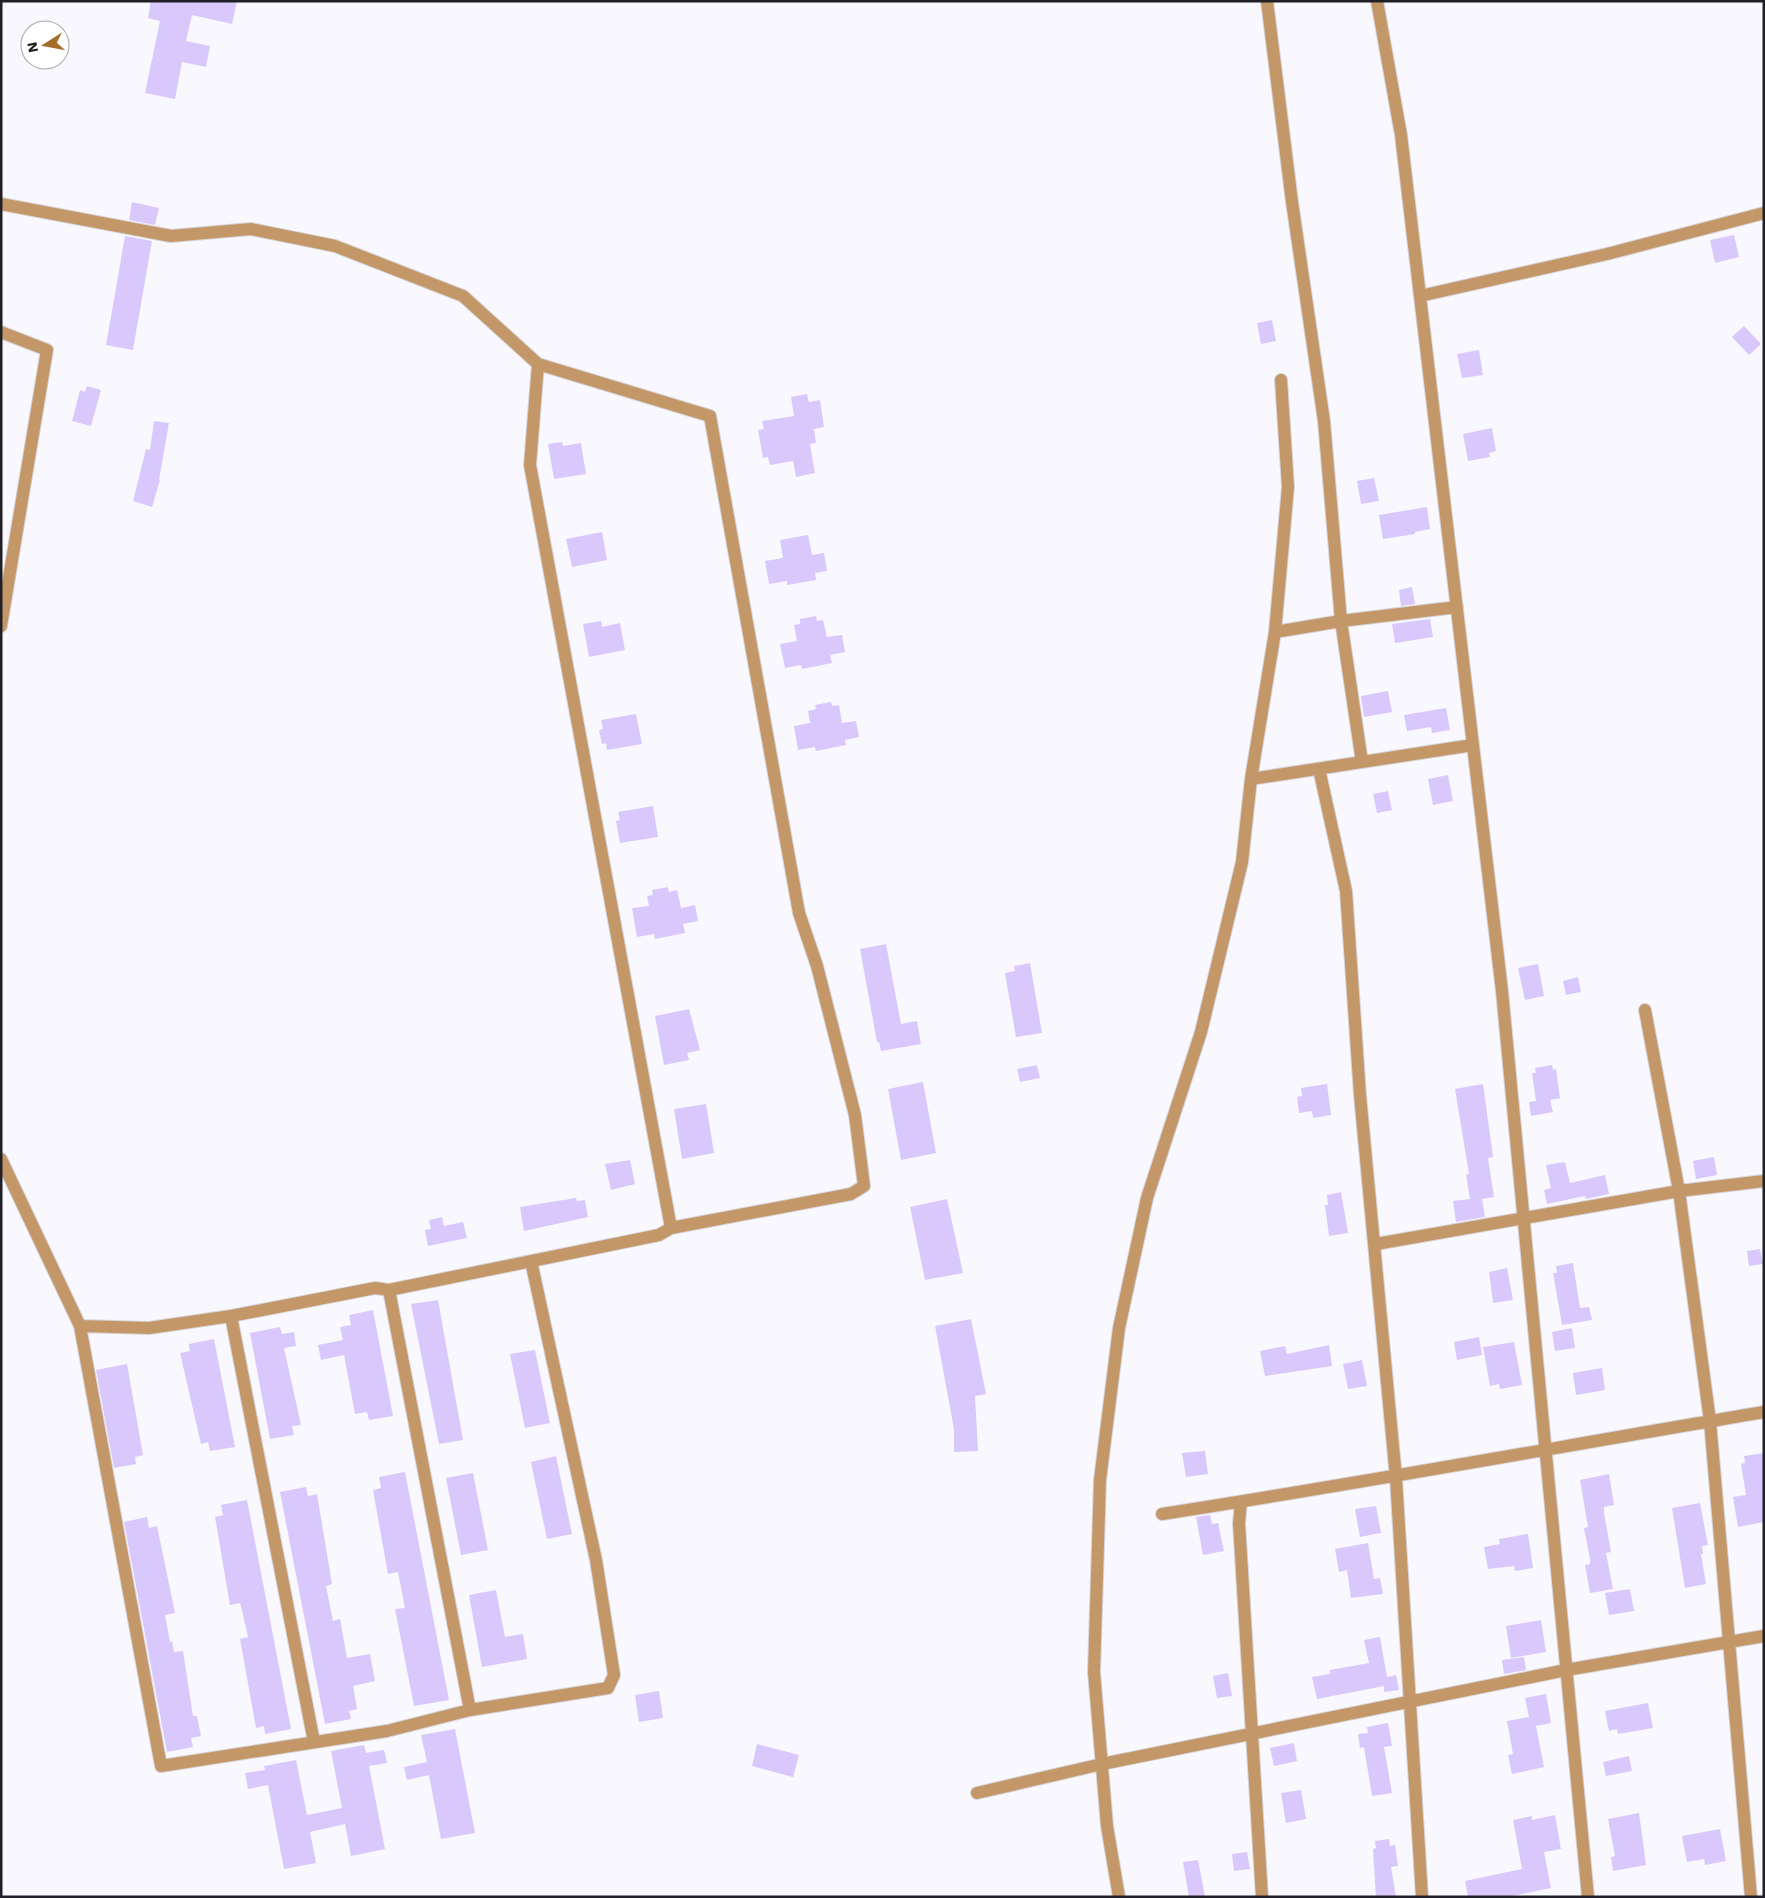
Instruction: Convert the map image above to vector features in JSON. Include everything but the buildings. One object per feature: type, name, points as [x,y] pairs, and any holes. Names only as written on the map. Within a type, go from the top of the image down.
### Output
[{"type":"street","points":[[1267,1],[1292,202],[1324,421],[1341,621],[1362,762]]},
{"type":"street","points":[[1376,1],[1401,134],[1502,990],[1588,1897]]},
{"type":"street","points":[[1,204],[171,236],[251,229],[335,246],[463,296],[538,364],[710,416],[799,913],[817,966],[855,1115],[864,1186],[851,1194],[671,1228],[658,1235],[389,1290],[375,1288],[231,1316],[149,1328],[80,1326]]},
{"type":"street","points":[[1420,296],[1607,254],[1764,213]]},
{"type":"street","points":[[1,332],[47,350],[1,626]]},
{"type":"street","points":[[538,364],[530,465],[671,1228]]},
{"type":"street","points":[[1120,1897],[1107,1826],[1094,1672],[1100,1480],[1119,1328],[1147,1198],[1201,1032],[1242,862],[1251,779],[1274,632],[1288,487],[1281,380]]},
{"type":"street","points":[[1274,632],[1341,621],[1456,608]]},
{"type":"street","points":[[1251,779],[1473,745]]},
{"type":"street","points":[[1318,769],[1346,891],[1360,1095],[1376,1244],[1396,1478],[1422,1897]]},
{"type":"street","points":[[1645,1010],[1679,1191],[1710,1421],[1731,1641],[1751,1897]]},
{"type":"street","points":[[1,1159],[80,1326],[161,1766],[387,1731],[470,1710],[608,1688],[614,1675],[596,1560],[531,1261]]},
{"type":"street","points":[[1376,1244],[1521,1217],[1524,1220],[1679,1191],[1764,1181]]},
{"type":"street","points":[[389,1290],[470,1710]]},
{"type":"street","points":[[231,1316],[314,1742]]},
{"type":"street","points":[[1162,1514],[1396,1478],[1546,1448],[1764,1412]]},
{"type":"street","points":[[1241,1502],[1239,1523],[1262,1897]]},
{"type":"street","points":[[977,1793],[1102,1764],[1568,1671],[1764,1636]]}]
